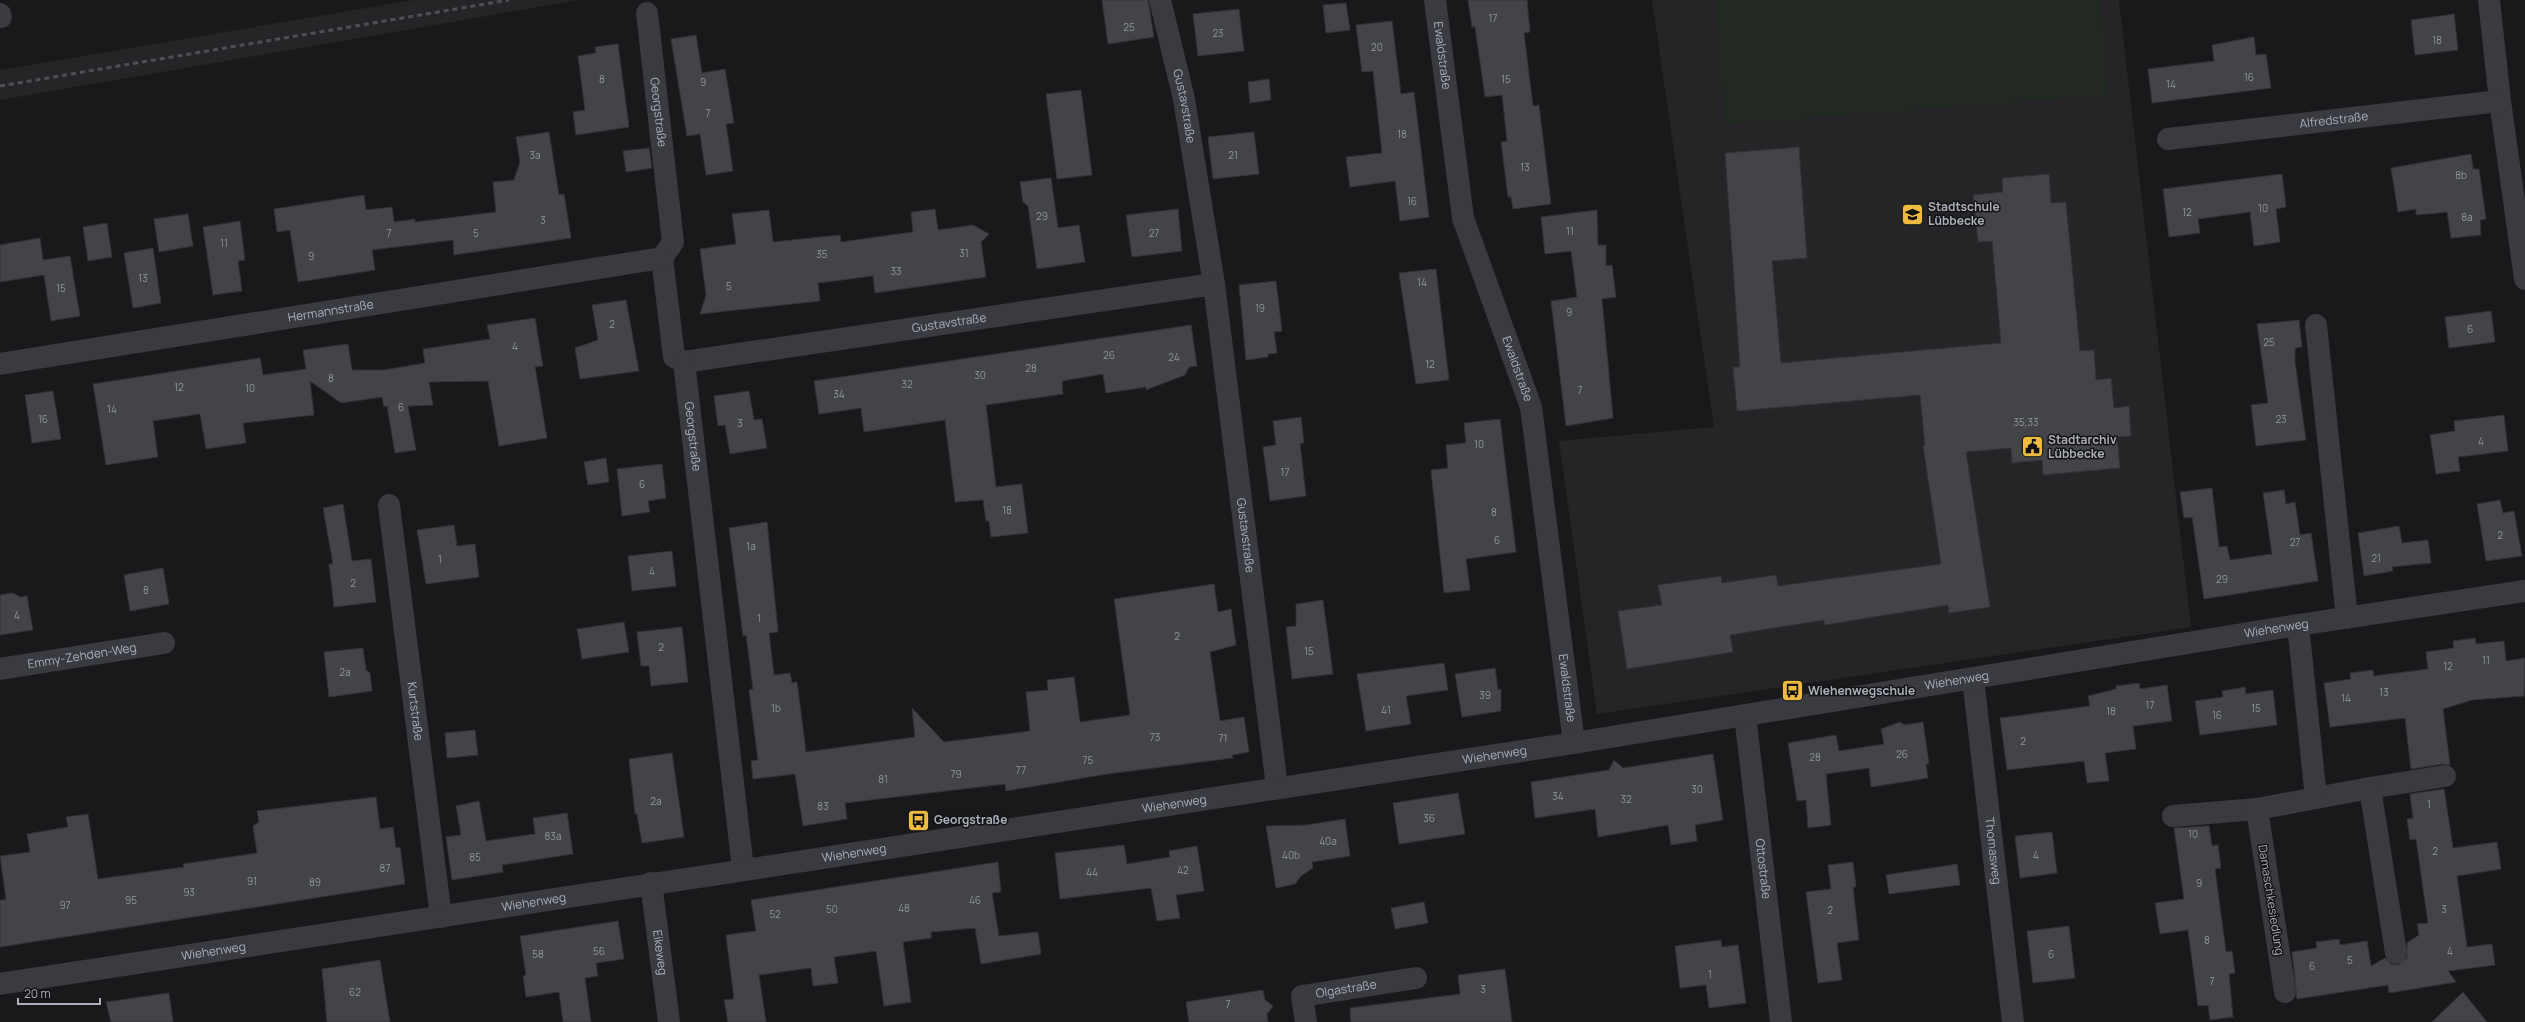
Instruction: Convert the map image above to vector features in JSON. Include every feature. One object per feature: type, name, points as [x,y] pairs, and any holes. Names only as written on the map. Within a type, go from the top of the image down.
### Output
[{"type":"street","name":"Gustavstraße","points":[[1160,0],[1184,99],[1214,284],[1277,787]]},
{"type":"street","name":"Ewaldstraße","points":[[1435,0],[1463,218],[1531,407],[1574,743]]},
{"type":"street","points":[[2489,0],[2500,101],[2523,251],[2525,279]]},
{"type":"street","name":"Georgstraße","points":[[647,13],[673,242],[662,258]]},
{"type":"street","name":"Alfredstraße","points":[[2168,139],[2500,101]]},
{"type":"street","points":[[662,258],[674,357],[684,362]]},
{"type":"street","name":"Hermannstraße","points":[[0,364],[662,258]]},
{"type":"street","name":"Gustavstraße","points":[[684,362],[1214,284]]},
{"type":"street","points":[[2316,325],[2347,618]]},
{"type":"street","name":"Georgstraße","points":[[684,362],[743,869]]},
{"type":"street","name":"Kurtstraße","points":[[389,505],[441,917]]},
{"type":"street","name":"Wiehenweg","points":[[0,984],[1277,787],[1574,743],[2298,625],[2525,591]]},
{"type":"street","points":[[2298,625],[2316,798]]},
{"type":"street","name":"Emmy-Zehden-Weg","points":[[0,669],[164,643]]},
{"type":"street","name":"Thomasweg","points":[[1973,679],[2013,1022]]},
{"type":"street","name":"Ottostraße","points":[[1745,715],[1781,1022]]},
{"type":"street","points":[[2173,816],[2257,809],[2445,776]]},
{"type":"street","points":[[2370,788],[2396,953]]},
{"type":"street","name":"Damaschkesiedlung","points":[[2257,809],[2285,992]]},
{"type":"street","name":"Eikeweg","points":[[652,883],[669,1022]]},
{"type":"street","name":"Olgastraße","points":[[1306,1022],[1302,996],[1416,978]]},
{"type":"shaded area","points":[[414,0],[579,0],[0,100],[0,70]]},
{"type":"shaded area","name":"Stadtschule Lübbecke","points":[[1652,0],[2119,0],[2191,627],[1597,714],[1559,441],[1714,427]]},
{"type":"shaded area","points":[[1715,0],[2100,0],[2108,95],[1725,124]]},
{"type":"building","points":[[1102,0],[1148,0],[1154,37],[1108,44]]},
{"type":"building","points":[[1468,0],[1527,0],[1530,32],[1524,33],[1533,106],[1539,105],[1551,204],[1513,209],[1511,197],[1508,197],[1501,142],[1507,141],[1502,95],[1485,97],[1475,27],[1472,27]]},
{"type":"building","points":[[1346,3],[1350,30],[1326,33],[1323,5]]},
{"type":"building","points":[[1239,9],[1244,51],[1198,56],[1193,14]]},
{"type":"building","points":[[2454,14],[2458,50],[2415,55],[2411,20]]},
{"type":"building","points":[[1392,21],[1401,94],[1414,92],[1429,217],[1400,221],[1395,181],[1350,187],[1346,157],[1382,153],[1373,71],[1362,72],[1356,25]]},
{"type":"building","points":[[696,35],[702,73],[725,69],[734,123],[726,124],[733,171],[706,175],[700,134],[687,136],[671,39]]},
{"type":"building","points":[[2254,37],[2256,55],[2266,54],[2271,88],[2152,103],[2148,69],[2214,61],[2212,45]]},
{"type":"building","points":[[618,44],[629,127],[576,135],[573,112],[585,110],[578,56],[596,53],[595,47]]},
{"type":"building","points":[[1269,79],[1271,100],[1250,103],[1248,82]]},
{"type":"building","points":[[1081,90],[1092,175],[1057,179],[1046,94]]},
{"type":"building","points":[[549,132],[559,195],[564,194],[571,238],[454,255],[453,240],[372,250],[375,270],[298,282],[290,230],[277,232],[274,209],[364,195],[366,210],[392,207],[394,222],[415,219],[415,222],[496,212],[493,182],[514,180],[520,162],[516,137]]},
{"type":"building","points":[[1254,132],[1259,174],[1213,179],[1208,137]]},
{"type":"building","points":[[1799,147],[1807,258],[1772,261],[1781,363],[2001,343],[1992,241],[1978,242],[1973,195],[2003,192],[2002,178],[2049,174],[2051,203],[2066,202],[2080,351],[2094,350],[2096,380],[2111,378],[2114,408],[2129,406],[2131,436],[2117,437],[2120,468],[2043,475],[2042,460],[2012,463],[2011,448],[1966,452],[1990,607],[1949,613],[1948,605],[1824,625],[1824,620],[1730,635],[1733,652],[1627,669],[1618,611],[1662,605],[1658,585],[1721,576],[1722,583],[1776,575],[1778,586],[1941,564],[1923,446],[1925,446],[1920,395],[1737,411],[1733,367],[1740,367],[1725,153]]},
{"type":"building","points":[[649,148],[652,168],[626,172],[623,151]]},
{"type":"building","points":[[2471,154],[2473,169],[2479,169],[2486,219],[2480,220],[2481,235],[2451,238],[2447,212],[2416,215],[2416,209],[2398,212],[2391,168]]},
{"type":"building","points":[[2282,174],[2286,207],[2276,209],[2280,242],[2254,246],[2250,212],[2198,219],[2200,233],[2169,237],[2163,189]]},
{"type":"building","points":[[1051,178],[1058,228],[1079,225],[1085,262],[1037,269],[1028,206],[1023,202],[1020,182]]},
{"type":"building","points":[[935,209],[938,230],[973,225],[989,234],[981,242],[986,277],[875,293],[873,276],[818,283],[820,301],[700,314],[706,295],[700,249],[736,244],[732,214],[769,210],[773,242],[840,235],[841,242],[913,232],[911,212]]},
{"type":"building","points":[[1178,209],[1182,251],[1132,257],[1126,215]]},
{"type":"building","points":[[1597,210],[1598,245],[1606,245],[1606,266],[1612,265],[1616,297],[1602,299],[1613,418],[1566,426],[1551,301],[1577,297],[1571,251],[1545,254],[1541,217]]},
{"type":"building","points":[[188,214],[193,246],[159,252],[154,219]]},
{"type":"building","points":[[240,221],[245,260],[238,261],[242,291],[213,295],[203,227]]},
{"type":"building","points":[[107,223],[112,257],[88,261],[83,227]]},
{"type":"building","points":[[40,238],[43,260],[70,256],[80,316],[51,321],[44,275],[0,282],[0,245]]},
{"type":"building","points":[[153,248],[161,303],[133,308],[124,253]]},
{"type":"building","points":[[1436,269],[1449,380],[1416,384],[1399,273]]},
{"type":"building","points":[[1276,281],[1282,331],[1274,332],[1277,353],[1268,354],[1268,357],[1246,360],[1239,285]]},
{"type":"building","points":[[626,300],[639,371],[580,379],[575,348],[598,340],[592,305]]},
{"type":"building","points":[[2491,311],[2495,342],[2449,348],[2445,317]]},
{"type":"building","points":[[535,318],[543,366],[535,367],[547,438],[499,446],[488,381],[429,382],[433,405],[408,406],[416,450],[395,453],[387,406],[384,407],[382,397],[341,403],[310,381],[314,415],[243,423],[246,443],[206,449],[200,414],[153,421],[158,457],[106,465],[93,384],[260,358],[263,375],[306,369],[303,350],[348,344],[352,370],[384,370],[425,363],[423,349],[490,339],[487,325]]},
{"type":"building","points":[[2299,320],[2302,347],[2295,348],[2295,362],[2306,440],[2256,446],[2251,405],[2268,403],[2257,324]]},
{"type":"building","points":[[1191,325],[1197,366],[1189,367],[1185,375],[1146,390],[1146,387],[1106,393],[1103,374],[1062,381],[1063,394],[986,405],[996,487],[1022,484],[1028,533],[991,537],[989,521],[986,521],[983,500],[955,502],[945,420],[864,432],[861,408],[819,414],[814,381]]},
{"type":"building","points":[[53,391],[61,439],[32,443],[25,395]]},
{"type":"building","points":[[749,391],[754,420],[762,419],[767,448],[730,454],[725,425],[718,426],[714,396]]},
{"type":"building","points":[[2504,415],[2508,451],[2458,457],[2460,471],[2436,474],[2430,435],[2455,431],[2454,421]]},
{"type":"building","points":[[1301,417],[1304,443],[1300,443],[1306,496],[1270,501],[1263,447],[1276,445],[1273,421]]},
{"type":"building","points":[[1500,419],[1516,552],[1466,559],[1470,590],[1444,593],[1431,470],[1448,468],[1446,445],[1466,443],[1464,423]]},
{"type":"building","points":[[606,458],[609,482],[588,485],[584,462]]},
{"type":"building","points":[[662,464],[666,498],[648,501],[650,512],[622,516],[617,469]]},
{"type":"building","points":[[2212,488],[2219,547],[2227,546],[2230,560],[2272,554],[2263,493],[2284,490],[2286,504],[2295,502],[2300,535],[2311,533],[2318,581],[2204,599],[2192,517],[2184,518],[2180,492]]},
{"type":"building","points":[[2500,500],[2503,513],[2514,511],[2522,556],[2486,561],[2477,504]]},
{"type":"building","points":[[343,504],[352,561],[371,559],[376,602],[334,607],[329,564],[333,564],[323,508]]},
{"type":"building","points":[[767,522],[778,632],[769,633],[774,675],[790,673],[792,683],[797,682],[806,752],[915,737],[912,708],[944,742],[1030,731],[1026,692],[1048,690],[1047,680],[1074,677],[1080,722],[1130,715],[1114,599],[1214,584],[1218,612],[1231,609],[1236,645],[1210,652],[1220,721],[1244,717],[1249,752],[1232,755],[1233,758],[1107,774],[1006,791],[1005,784],[845,803],[847,819],[803,826],[795,774],[753,779],[751,761],[758,760],[749,690],[753,689],[746,635],[743,636],[729,528]]},
{"type":"building","points":[[454,525],[457,546],[475,544],[479,577],[426,584],[417,530]]},
{"type":"building","points":[[2399,526],[2402,543],[2428,540],[2431,563],[2392,567],[2393,571],[2364,576],[2358,533]]},
{"type":"building","points":[[672,551],[676,586],[632,591],[628,556]]},
{"type":"building","points":[[163,568],[169,604],[130,611],[124,575]]},
{"type":"building","points":[[13,593],[20,597],[27,596],[33,630],[0,635],[0,595]]},
{"type":"building","points":[[1323,600],[1333,674],[1292,679],[1286,627],[1296,626],[1296,604]]},
{"type":"building","points":[[624,622],[629,652],[582,659],[577,629]]},
{"type":"building","points":[[682,627],[688,682],[651,686],[649,666],[641,666],[637,632]]},
{"type":"building","points":[[2475,638],[2476,644],[2504,641],[2506,661],[2525,658],[2524,696],[2472,700],[2443,709],[2450,765],[2443,764],[2411,769],[2405,718],[2330,727],[2324,683],[2351,679],[2350,673],[2373,670],[2374,676],[2428,669],[2426,652],[2454,648],[2453,641]]},
{"type":"building","points":[[363,648],[366,670],[370,673],[372,691],[329,697],[324,652]]},
{"type":"building","points":[[1444,663],[1448,690],[1406,696],[1411,724],[1366,731],[1357,674]]},
{"type":"building","points":[[1495,668],[1498,690],[1501,689],[1501,711],[1462,717],[1455,674]]},
{"type":"building","points":[[2139,683],[2140,689],[2167,685],[2172,721],[2133,726],[2136,749],[2105,753],[2109,781],[2087,783],[2084,761],[2007,770],[2000,718],[2090,706],[2088,696],[2116,689],[2116,686]]},
{"type":"building","points":[[2245,687],[2246,694],[2273,690],[2277,725],[2200,735],[2195,701],[2223,697],[2222,691]]},
{"type":"building","points":[[1900,722],[1904,725],[1923,722],[1929,764],[1926,764],[1928,778],[1871,787],[1869,768],[1826,774],[1831,825],[1808,828],[1806,800],[1797,801],[1788,743],[1836,735],[1839,751],[1884,744],[1881,729]]},
{"type":"building","points":[[475,730],[478,755],[447,758],[445,733]]},
{"type":"building","points":[[672,753],[684,837],[642,843],[637,814],[635,814],[629,759]]},
{"type":"building","points":[[1713,754],[1723,820],[1695,825],[1697,841],[1671,845],[1668,825],[1598,837],[1595,809],[1535,818],[1531,782],[1609,770],[1614,760],[1623,768]]},
{"type":"building","points":[[2444,789],[2453,848],[2497,842],[2501,869],[2457,876],[2467,947],[2492,944],[2495,965],[2448,971],[2456,982],[2389,993],[2388,985],[2297,999],[2292,952],[2317,948],[2316,942],[2339,939],[2340,945],[2367,941],[2371,966],[2385,958],[2391,964],[2398,965],[2407,958],[2407,943],[2419,935],[2417,924],[2428,923],[2416,839],[2410,840],[2407,819],[2413,818],[2410,794]]},
{"type":"building","points":[[1458,793],[1465,834],[1399,844],[1393,803]]},
{"type":"building","points":[[376,797],[380,829],[393,827],[396,848],[400,847],[405,884],[0,947],[0,900],[6,900],[0,856],[30,852],[27,834],[68,827],[66,817],[88,814],[98,879],[184,867],[183,864],[257,853],[253,826],[259,822],[257,811]]},
{"type":"building","points":[[479,801],[486,841],[535,834],[533,818],[567,813],[573,854],[502,865],[503,872],[452,880],[446,837],[461,835],[456,806]]},
{"type":"building","points":[[1345,819],[1350,856],[1312,862],[1313,868],[1301,876],[1295,884],[1276,888],[1266,826],[1306,825]]},
{"type":"building","points":[[2209,826],[2212,846],[2218,845],[2221,868],[2215,869],[2226,952],[2232,951],[2235,973],[2229,974],[2233,1017],[2210,1020],[2208,1005],[2198,1006],[2188,930],[2160,934],[2155,903],[2184,899],[2174,828]]},
{"type":"building","points":[[2052,832],[2057,873],[2020,878],[2015,836]]},
{"type":"building","points":[[1124,845],[1127,864],[1170,857],[1169,851],[1197,846],[1204,891],[1176,895],[1180,918],[1157,921],[1151,888],[1060,899],[1055,853]]},
{"type":"building","points":[[998,862],[1001,892],[992,893],[999,936],[1038,932],[1041,954],[981,964],[975,928],[931,932],[931,938],[903,942],[911,1002],[884,1006],[876,951],[834,957],[838,983],[813,986],[811,968],[759,975],[766,1022],[728,1022],[724,1000],[734,999],[726,935],[756,931],[751,900]]},
{"type":"building","points":[[1853,862],[1856,887],[1853,887],[1859,940],[1837,943],[1842,980],[1818,983],[1806,892],[1831,889],[1828,865]]},
{"type":"building","points":[[1957,864],[1960,885],[1889,894],[1886,875]]},
{"type":"building","points":[[1424,902],[1428,923],[1395,929],[1391,908]]},
{"type":"building","points":[[618,921],[624,959],[596,963],[598,976],[585,978],[591,1022],[563,1022],[559,992],[526,997],[523,976],[526,975],[520,936]]},
{"type":"building","points":[[2069,926],[2075,978],[2033,983],[2027,931]]},
{"type":"building","points":[[1721,940],[1722,947],[1738,945],[1746,1003],[1709,1008],[1706,985],[1680,988],[1675,946]]},
{"type":"building","points":[[380,960],[390,1022],[327,1022],[322,969]]},
{"type":"building","points":[[1505,969],[1512,1022],[1351,1022],[1350,1008],[1460,994],[1458,975]]},
{"type":"building","points":[[1263,990],[1265,1000],[1273,1006],[1267,1014],[1268,1022],[1189,1022],[1186,1002]]},
{"type":"building","points":[[2463,992],[2487,1022],[2432,1022]]},
{"type":"building","points":[[169,993],[173,1022],[111,1022],[106,1002]]},
{"type":"railway","points":[[0,86],[509,0]]},
{"type":"place","name":"Stadtschule Lübbecke","points":[[1913,214]]},
{"type":"place","name":"Stadtarchiv Lübbecke","points":[[2032,447]]},
{"type":"place","name":"Wiehenwegschule","points":[[1793,691]]},
{"type":"place","name":"Georgstraße","points":[[919,820]]}]
